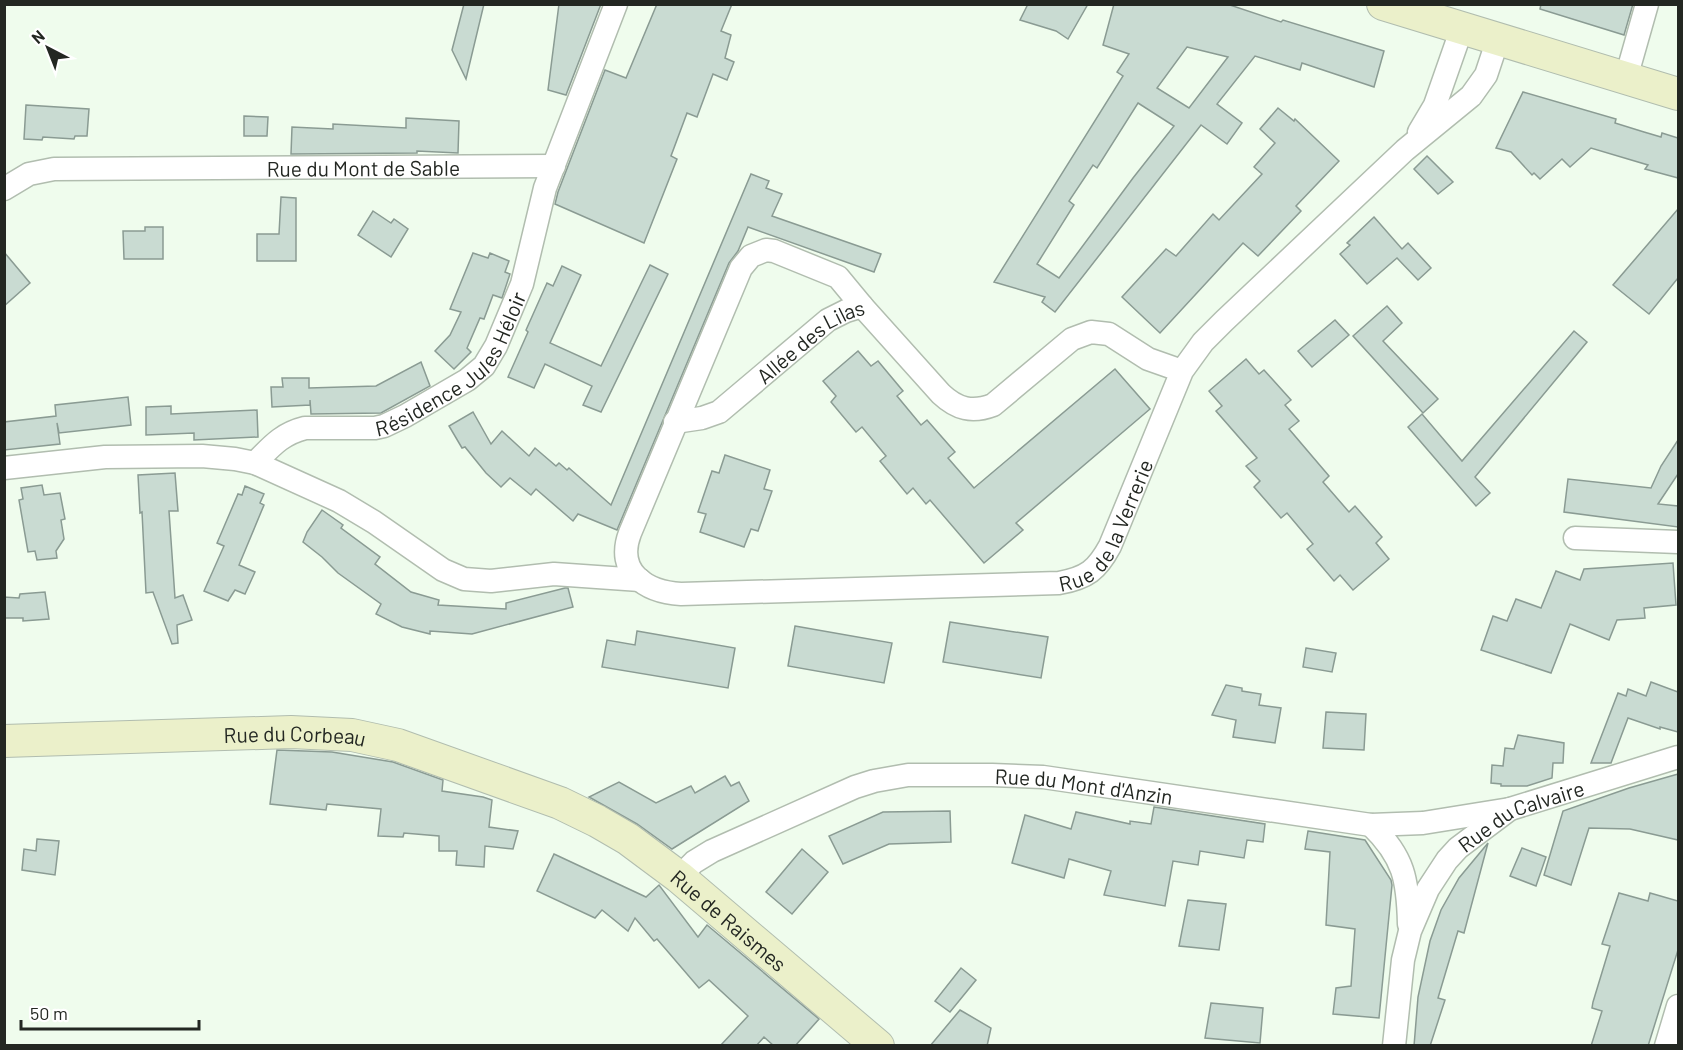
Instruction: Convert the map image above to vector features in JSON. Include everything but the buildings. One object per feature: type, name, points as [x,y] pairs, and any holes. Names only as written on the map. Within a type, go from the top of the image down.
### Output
[{"type":"street","points":[[554,166],[616,4]]},
{"type":"street","points":[[1383,4],[1678,94]]},
{"type":"street","points":[[1626,78],[1647,4]]},
{"type":"street","name":"Rue de la Verrerie","points":[[1405,150],[1435,105],[1462,28]]},
{"type":"street","name":"Rue de la Verrerie","points":[[645,584],[668,593],[681,594],[1059,583],[1078,579],[1097,567],[1110,546],[1182,371],[1195,352],[1218,326],[1405,150],[1461,105],[1479,87],[1486,75],[1498,39]]},
{"type":"street","name":"Rue du Mont de Sable","points":[[4,189],[28,174],[54,169],[554,166]]},
{"type":"street","name":"Résidence Jules Héloir","points":[[255,463],[285,434],[294,431],[305,428],[375,428],[405,416],[467,380],[484,366],[490,357],[526,271],[541,199],[554,166]]},
{"type":"street","name":"Allée des Lilas","points":[[645,584],[628,566],[627,542],[675,422],[741,268],[751,256],[766,250],[774,251],[831,273],[844,282],[862,306],[828,320],[719,412],[702,418],[675,422]]},
{"type":"street","points":[[862,306],[941,394],[965,409],[983,409],[993,405],[1072,339],[1091,332],[1109,334],[1148,359],[1182,371]]},
{"type":"street","points":[[4,468],[105,457],[202,456],[235,459],[255,463],[351,507],[443,570],[464,579],[491,581],[554,574],[645,584]]},
{"type":"street","points":[[1575,538],[1678,542]]},
{"type":"street","name":"Rue du Corbeau","points":[[4,741],[276,732],[352,735],[398,745],[572,808]]},
{"type":"street","name":"Rue du Calvaire","points":[[1394,1046],[1402,969],[1410,932],[1428,889],[1447,861],[1472,837],[1510,809],[1678,757]]},
{"type":"street","name":"Rue du Mont d'Anzin","points":[[678,877],[694,862],[712,851],[855,787],[908,775],[992,775],[1059,779],[1371,825],[1422,823],[1510,809]]},
{"type":"street","name":"Rue de Raismes","points":[[572,808],[628,839],[678,877],[878,1046]]},
{"type":"street","name":"Rue du Calvaire","points":[[1371,825],[1391,845],[1401,865],[1409,903],[1410,932]]},
{"type":"street","points":[[1666,1046],[1678,1006]]}]
